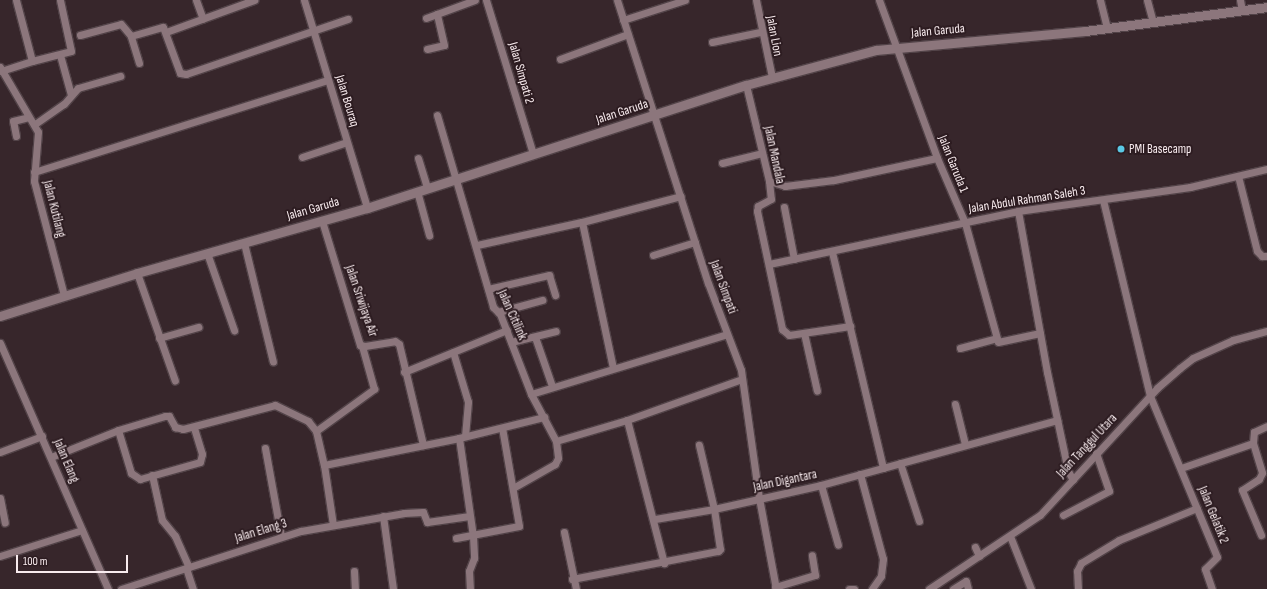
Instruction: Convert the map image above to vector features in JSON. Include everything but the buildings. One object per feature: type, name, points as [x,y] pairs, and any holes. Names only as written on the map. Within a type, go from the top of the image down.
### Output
[{"type":"street","points":[[16,0],[32,61]]},
{"type":"street","points":[[2,69],[70,52],[72,47],[60,0]]},
{"type":"street","points":[[196,0],[203,19]]},
{"type":"street","points":[[166,32],[254,0]]},
{"type":"street","name":"Jalan Bouraq","points":[[304,0],[367,208]]},
{"type":"street","points":[[426,18],[475,0]]},
{"type":"street","name":"Jalan Simpati 2","points":[[486,0],[533,154]]},
{"type":"street","name":"Jalan Simpati","points":[[617,0],[695,242],[742,378],[759,498],[775,588]]},
{"type":"street","points":[[623,20],[685,0]]},
{"type":"street","name":"Jalan Lion","points":[[756,0],[760,32],[772,77]]},
{"type":"street","name":"Jalan Garuda 1","points":[[879,0],[894,47],[937,158],[965,223],[997,338]]},
{"type":"street","points":[[1100,0],[1108,28]]},
{"type":"street","points":[[1147,0],[1153,22]]},
{"type":"street","points":[[1240,0],[1242,10]]},
{"type":"street","name":"Jalan Garuda","points":[[0,316],[136,273],[367,208],[772,77],[894,47],[1108,28],[1267,7]]},
{"type":"street","points":[[427,49],[444,45],[437,14]]},
{"type":"street","points":[[132,36],[162,27],[166,32],[180,73],[186,74],[348,19]]},
{"type":"street","points":[[80,35],[122,24],[132,36],[139,63]]},
{"type":"street","points":[[712,42],[760,32]]},
{"type":"street","points":[[560,59],[628,34]]},
{"type":"street","points":[[60,55],[71,95]]},
{"type":"street","name":"Jalan Kutilang","points":[[2,69],[29,117],[35,124],[40,141],[34,172],[64,295]]},
{"type":"street","points":[[35,124],[64,104],[78,88],[120,76]]},
{"type":"street","points":[[34,172],[328,80]]},
{"type":"street","name":"Jalan Mandala","points":[[746,85],[769,181],[771,199],[758,206],[757,211],[783,332],[789,335],[804,333]]},
{"type":"street","name":"Jalan Citilink","points":[[437,115],[457,178],[493,307],[498,312],[507,330],[531,394],[556,441],[558,456],[548,469],[513,488]]},
{"type":"street","points":[[16,136],[13,121],[29,117]]},
{"type":"street","points":[[302,157],[347,142]]},
{"type":"street","points":[[722,163],[762,153]]},
{"type":"street","points":[[418,158],[426,188]]},
{"type":"street","points":[[769,181],[785,186],[800,184],[937,158]]},
{"type":"street","name":"Jalan Abdul Rahman Saleh 3","points":[[769,264],[832,252],[1018,211],[1190,187],[1267,169]]},
{"type":"street","points":[[1238,176],[1256,251],[1262,256],[1267,256]]},
{"type":"street","points":[[417,191],[429,235]]},
{"type":"street","points":[[476,245],[582,222],[681,196]]},
{"type":"street","name":"Jalan Gelatik 2","points":[[1103,200],[1149,392],[1217,557],[1205,568],[1212,589]]},
{"type":"street","points":[[784,207],[794,259]]},
{"type":"street","points":[[1018,211],[1057,420],[1071,476]]},
{"type":"street","name":"Jalan Sriwijaya Air","points":[[322,221],[362,346],[395,341],[399,344],[404,372],[423,445]]},
{"type":"street","points":[[582,222],[613,368]]},
{"type":"street","points":[[653,255],[695,242]]},
{"type":"street","points":[[244,243],[273,362]]},
{"type":"street","points":[[832,252],[883,468]]},
{"type":"street","points":[[207,253],[234,330]]},
{"type":"street","points":[[136,273],[175,381]]},
{"type":"street","points":[[488,289],[549,275],[555,295]]},
{"type":"street","points":[[498,312],[542,300]]},
{"type":"street","points":[[817,391],[804,333],[850,326]]},
{"type":"street","points":[[159,338],[198,327]]},
{"type":"street","points":[[404,372],[507,330]]},
{"type":"street","points":[[511,342],[556,331]]},
{"type":"street","name":"Jalan Tanggul Utara","points":[[929,589],[977,552],[1010,536],[1040,515],[1071,476],[1096,453],[1149,392],[1168,377],[1193,358],[1233,340],[1267,332]]},
{"type":"street","points":[[960,348],[997,338],[1001,342],[1040,333]]},
{"type":"street","points":[[531,394],[552,386],[727,334]]},
{"type":"street","points":[[535,337],[552,386]]},
{"type":"street","name":"Jalan Elang","points":[[0,343],[108,589]]},
{"type":"street","points":[[316,431],[374,389],[362,346]]},
{"type":"street","points":[[453,352],[468,402],[462,437],[474,558],[469,571],[470,589]]},
{"type":"street","points":[[556,441],[627,420],[742,378]]},
{"type":"street","points":[[955,404],[965,444]]},
{"type":"street","points":[[51,457],[118,430],[168,416],[178,429],[194,427],[275,405],[308,421],[316,431],[324,465],[333,525]]},
{"type":"street","points":[[324,465],[462,437],[502,428],[544,416]]},
{"type":"street","points":[[627,420],[655,519],[664,562]]},
{"type":"street","name":"Jalan Digantara","points":[[655,519],[714,509],[821,485],[965,444],[1057,420]]},
{"type":"street","points":[[1262,535],[1242,490],[1259,479],[1262,473],[1253,442],[1254,432],[1267,426]]},
{"type":"street","points":[[118,430],[132,475],[137,479],[200,462],[202,454],[194,427]]},
{"type":"street","points":[[456,538],[518,528],[520,522],[502,428]]},
{"type":"street","points":[[0,452],[42,436]]},
{"type":"street","points":[[1181,468],[1253,442]]},
{"type":"street","points":[[572,579],[714,553],[720,549],[714,509],[699,445]]},
{"type":"street","points":[[265,448],[281,536]]},
{"type":"street","points":[[1063,514],[1109,491],[1096,453]]},
{"type":"street","points":[[900,463],[919,521]]},
{"type":"street","points":[[860,474],[883,559],[882,576],[872,589]]},
{"type":"street","points":[[152,476],[162,520],[175,536],[188,567],[193,589]]},
{"type":"street","points":[[821,485],[838,544]]},
{"type":"street","points":[[0,498],[5,523]]},
{"type":"street","points":[[1078,589],[1077,571],[1081,563],[1119,540],[1197,508]]},
{"type":"street","name":"Jalan Elang 3","points":[[121,589],[281,536],[333,525],[412,512],[423,512],[427,522],[470,516]]},
{"type":"street","points":[[383,516],[393,589]]},
{"type":"street","points":[[0,556],[82,530]]},
{"type":"street","points":[[564,532],[572,579],[576,589]]},
{"type":"street","points":[[1010,536],[1031,589]]},
{"type":"street","points":[[775,588],[815,575],[812,555]]},
{"type":"street","points":[[354,571],[355,589]]},
{"type":"street","points":[[953,589],[966,581],[968,589]]},
{"type":"street","points":[[849,589],[854,589]]},
{"type":"place","name":"PMI Basecamp","points":[[1121,149]]}]
